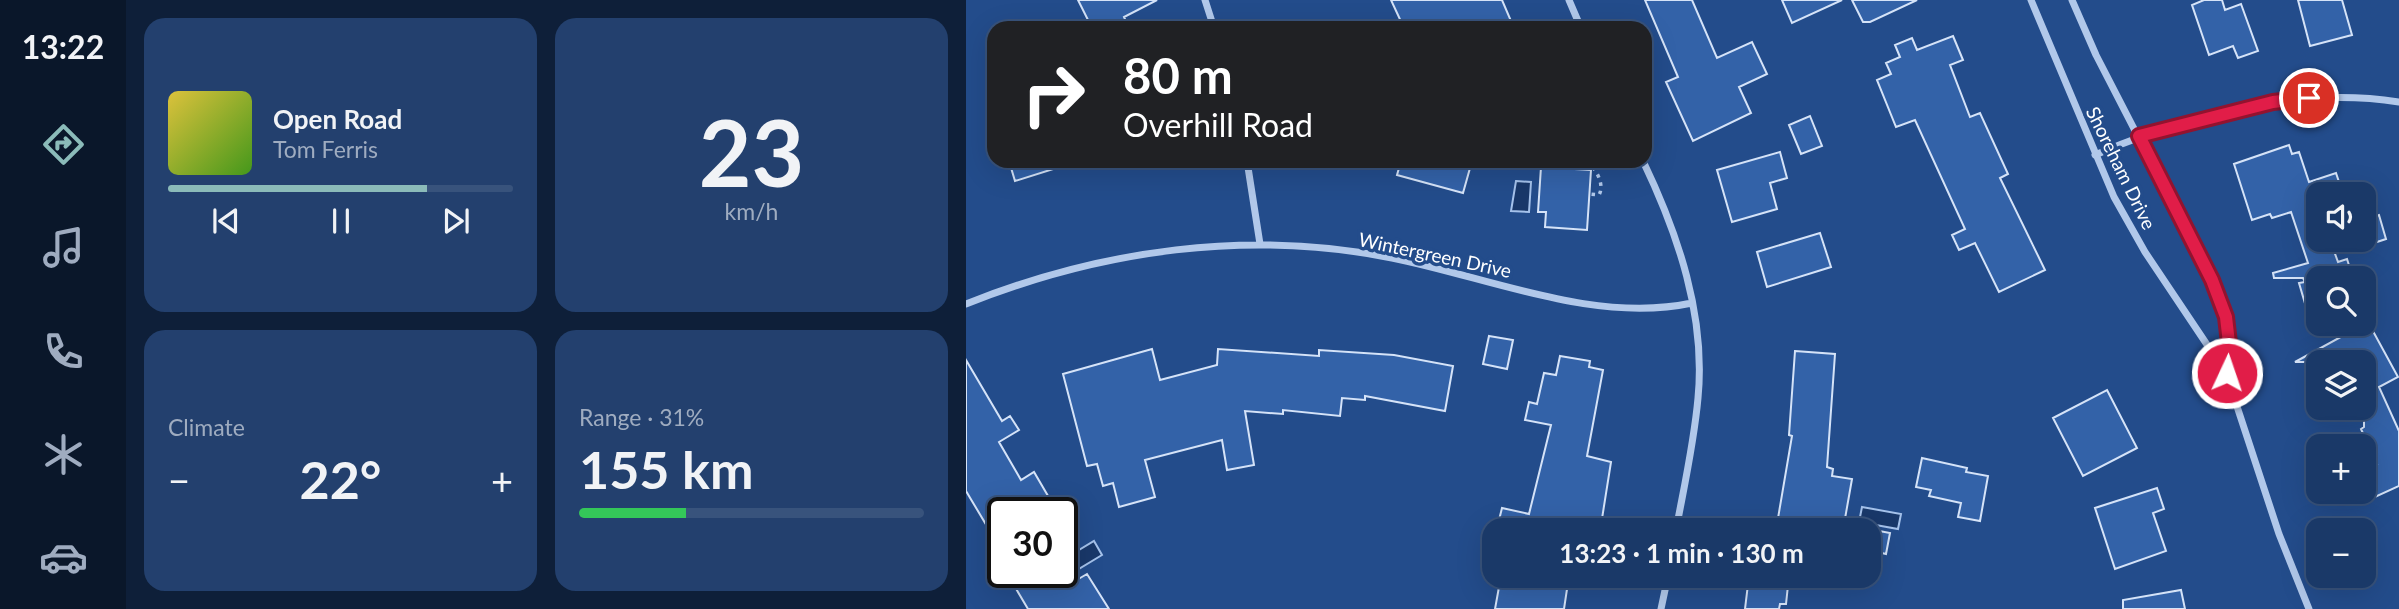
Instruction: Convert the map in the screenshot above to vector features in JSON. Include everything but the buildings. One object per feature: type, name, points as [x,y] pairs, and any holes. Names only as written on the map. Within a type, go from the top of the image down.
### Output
[{"type":"street","points":[[1205,0],[1212,21]]},
{"type":"street","points":[[1569,0],[1578,21]]},
{"type":"street","name":"Shoreham Drive","points":[[2031,0],[2114,197],[2140,243],[2227,373],[2279,534],[2309,609]]},
{"type":"street","name":"Shoreham Drive","points":[[2072,0],[2096,55],[2212,280],[2226,317],[2229,343],[2227,373]]},
{"type":"street","points":[[2095,155],[2139,136],[2273,102],[2348,97],[2399,102]]},
{"type":"street","points":[[1248,168],[1260,244]]},
{"type":"street","points":[[1646,168],[1672,228],[1692,303],[1699,362],[1698,397],[1678,518]]},
{"type":"street","name":"Wintergreen Drive","points":[[966,304],[1021,284],[1097,263],[1208,246],[1260,244],[1290,244],[1390,257],[1550,297],[1634,309],[1662,309],[1692,303]]},
{"type":"street","points":[[1661,609],[1665,588]]},
{"type":"path","points":[[1589,194],[1600,195],[1602,189],[1598,174],[1593,168]]},
{"type":"water","points":[[1516,181],[1531,182],[1529,212],[1511,211]]},
{"type":"water","points":[[1862,507],[1901,514],[1898,529],[1881,526],[1881,518],[1860,518]]},
{"type":"water","points":[[1094,541],[1102,555],[1078,569],[1078,551]]},
{"type":"route","points":[[2227,373],[2229,343],[2226,317],[2212,280],[2139,136],[2273,102],[2309,98]]}]
